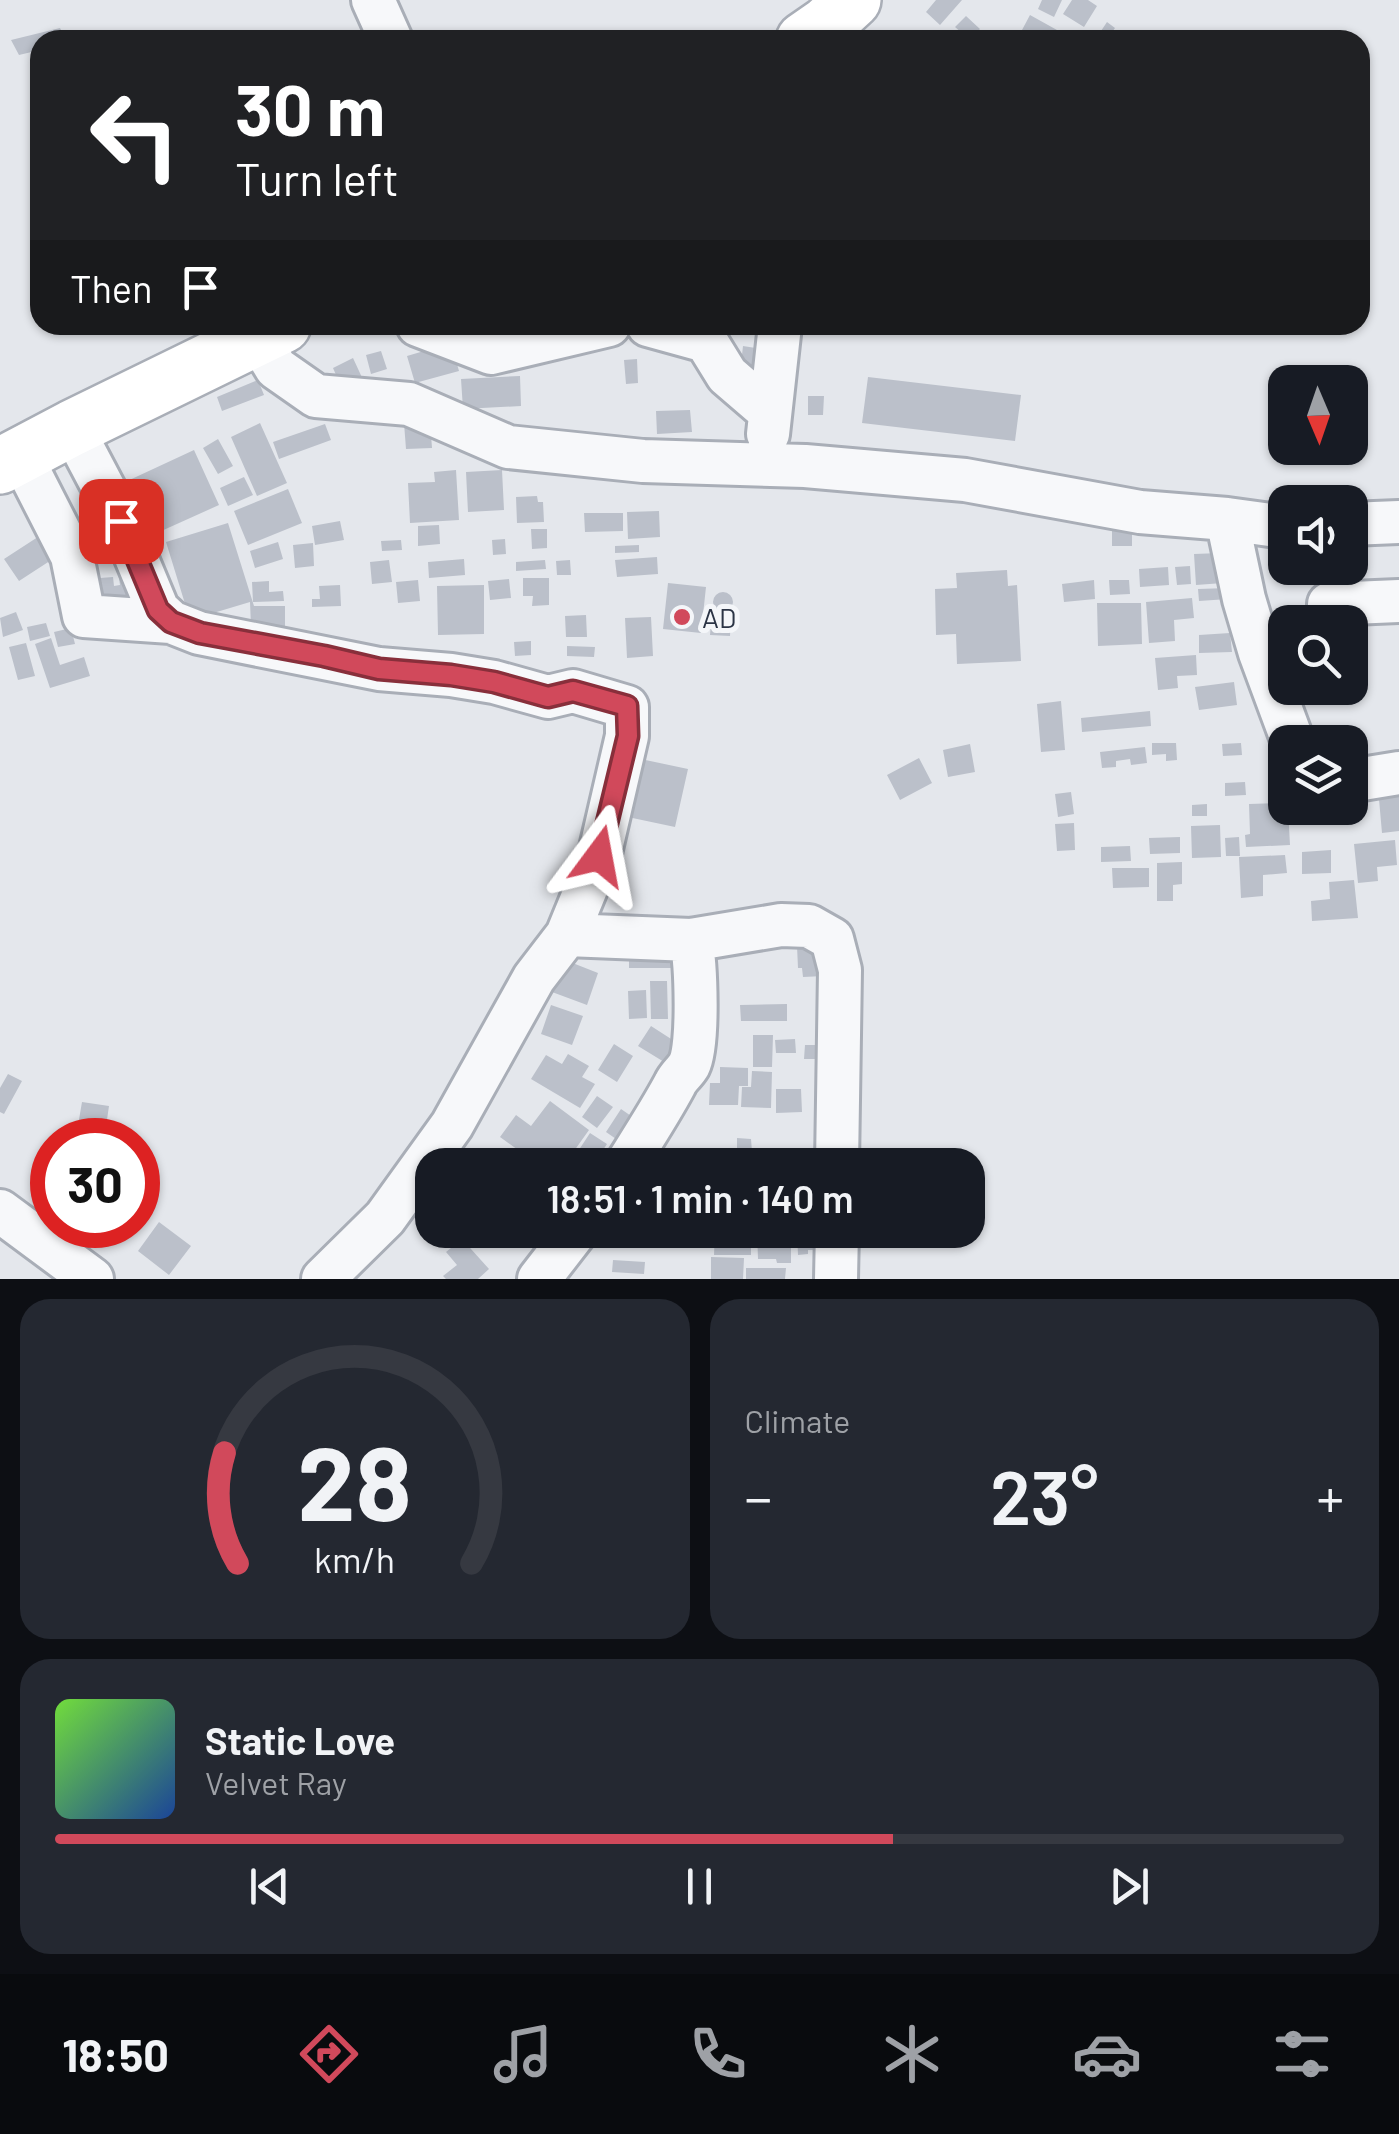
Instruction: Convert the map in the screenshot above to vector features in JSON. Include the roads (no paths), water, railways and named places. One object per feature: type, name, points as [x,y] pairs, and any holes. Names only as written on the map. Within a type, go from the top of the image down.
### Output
[{"type":"street","points":[[372,0],[386,30]]},
{"type":"street","points":[[262,335],[10,461],[72,556],[84,616],[171,622],[200,633],[379,669],[494,682],[548,697],[573,691],[627,706],[628,736],[599,856],[567,936],[534,978],[452,1125],[385,1218],[324,1279]]},
{"type":"street","points":[[271,335],[276,368],[316,396],[409,404],[508,446],[643,462],[805,466],[965,480],[1140,512],[1268,525]]},
{"type":"street","points":[[444,335],[491,353],[568,335]]},
{"type":"street","points":[[684,335],[706,341],[728,375],[770,412]]},
{"type":"street","points":[[765,465],[779,335]]},
{"type":"street","points":[[72,428],[121,521],[158,610],[171,622]]},
{"type":"street","points":[[1227,519],[1244,599],[1286,725]]},
{"type":"street","points":[[1368,523],[1399,522]]},
{"type":"street","points":[[1329,604],[1399,601]]},
{"type":"street","points":[[1368,777],[1399,773]]},
{"type":"street","points":[[567,936],[691,940],[780,925],[809,926],[832,938],[840,970],[838,1148]]},
{"type":"street","points":[[637,1148],[676,1080],[690,1064],[695,959],[691,940]]},
{"type":"street","points":[[0,1211],[92,1279]]},
{"type":"street","points":[[539,1279],[563,1248]]},
{"type":"street","points":[[836,1248],[836,1279]]},
{"type":"place","name":"AD","points":[[682,617]]}]
